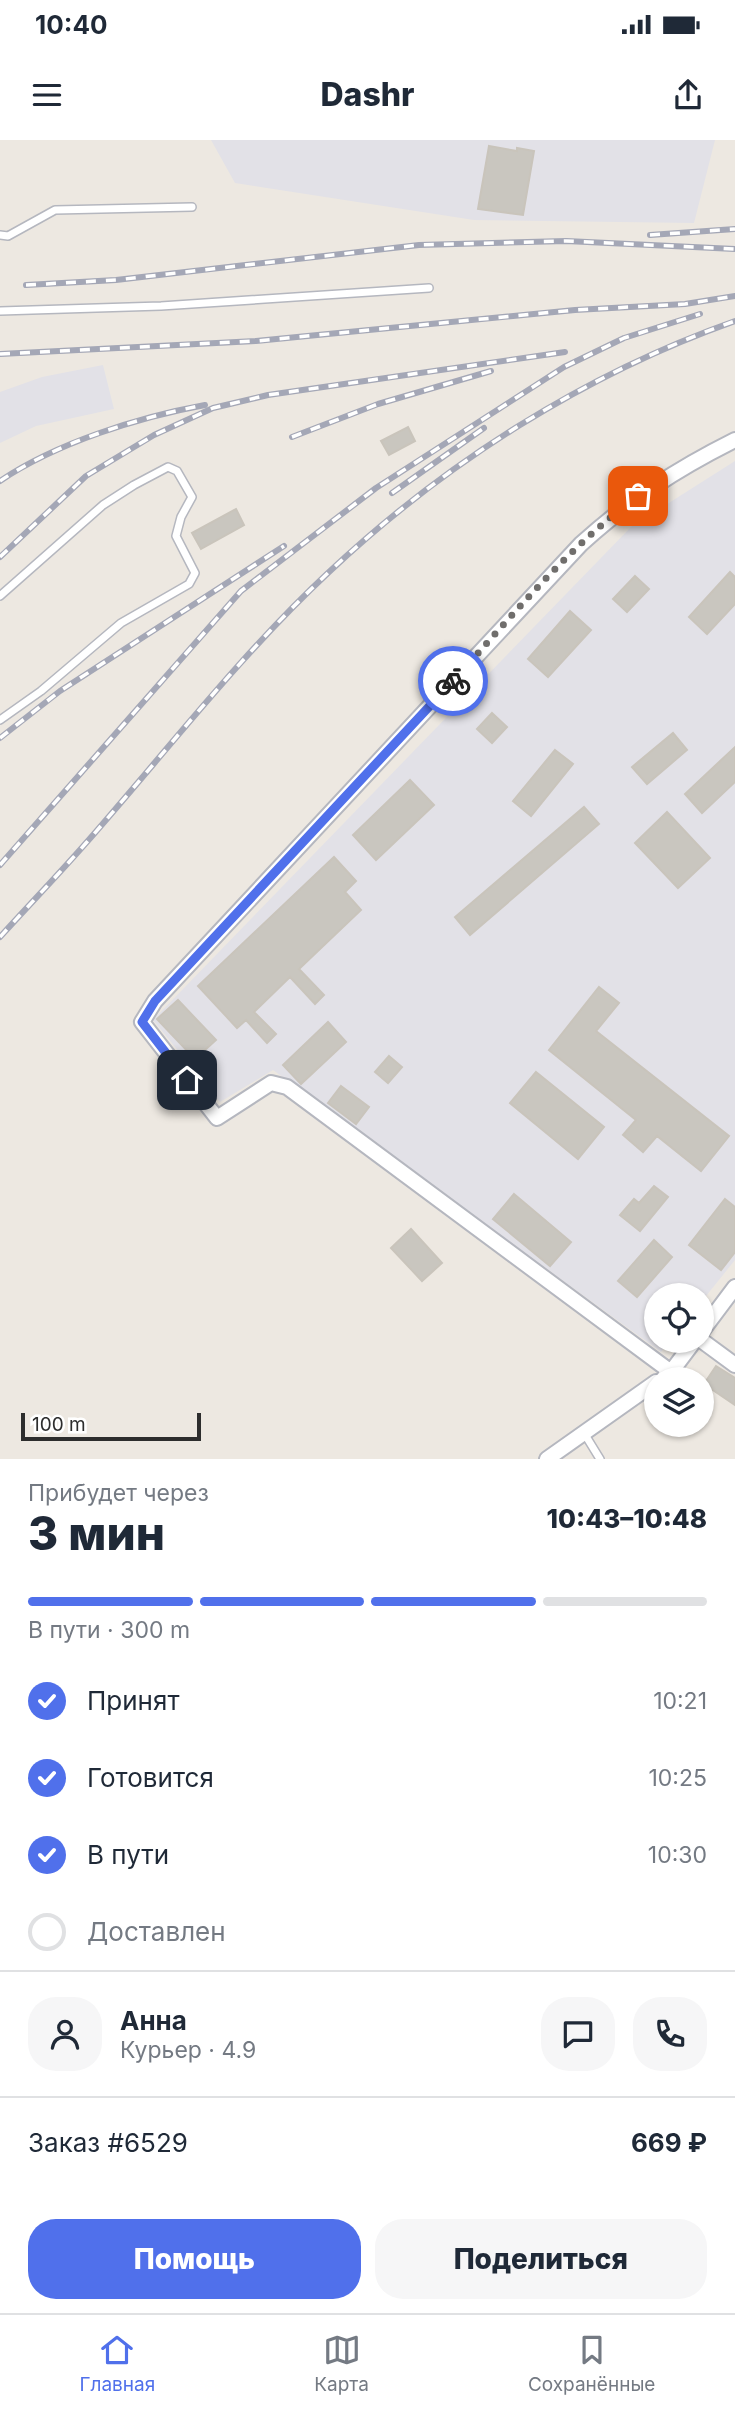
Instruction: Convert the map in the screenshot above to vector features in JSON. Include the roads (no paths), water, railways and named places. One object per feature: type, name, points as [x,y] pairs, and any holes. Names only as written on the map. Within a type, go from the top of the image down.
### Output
[{"type":"street","points":[[654,1367],[287,1087],[271,1083],[217,1118],[142,1022],[155,1001],[581,544],[618,511],[658,481],[735,440]]},
{"type":"street","points":[[714,1315],[735,1287]]},
{"type":"street","points":[[714,1350],[735,1365]]},
{"type":"street","points":[[673,1367],[685,1353]]},
{"type":"street","points":[[547,1459],[644,1390]]},
{"type":"lane","points":[[0,235],[8,236],[55,210],[192,207]]},
{"type":"lane","points":[[0,311],[161,306],[429,288]]},
{"type":"lane","points":[[0,596],[103,505],[168,467],[177,471],[192,497],[181,517],[176,536],[195,573],[189,584],[121,623],[41,691],[0,720]]},
{"type":"lane","points":[[583,1433],[600,1459]]},
{"type":"railway","points":[[650,235],[735,229]]},
{"type":"railway","points":[[26,285],[116,280],[419,245],[566,241],[735,249]]},
{"type":"railway","points":[[0,354],[256,341],[575,310],[685,304],[735,296]]},
{"type":"railway","points":[[0,865],[241,591],[376,488],[564,367],[624,338],[700,314]]},
{"type":"railway","points":[[0,937],[86,843],[265,637],[329,572],[374,532],[420,494],[469,459],[571,395],[625,367],[735,321]]},
{"type":"railway","points":[[0,557],[86,476],[154,435],[213,408],[268,395],[565,352]]},
{"type":"railway","points":[[292,437],[378,404],[491,371]]},
{"type":"railway","points":[[0,481],[22,467],[72,443],[126,424],[205,405]]},
{"type":"railway","points":[[392,493],[484,428]]},
{"type":"railway","points":[[0,738],[60,691],[284,546]]}]
